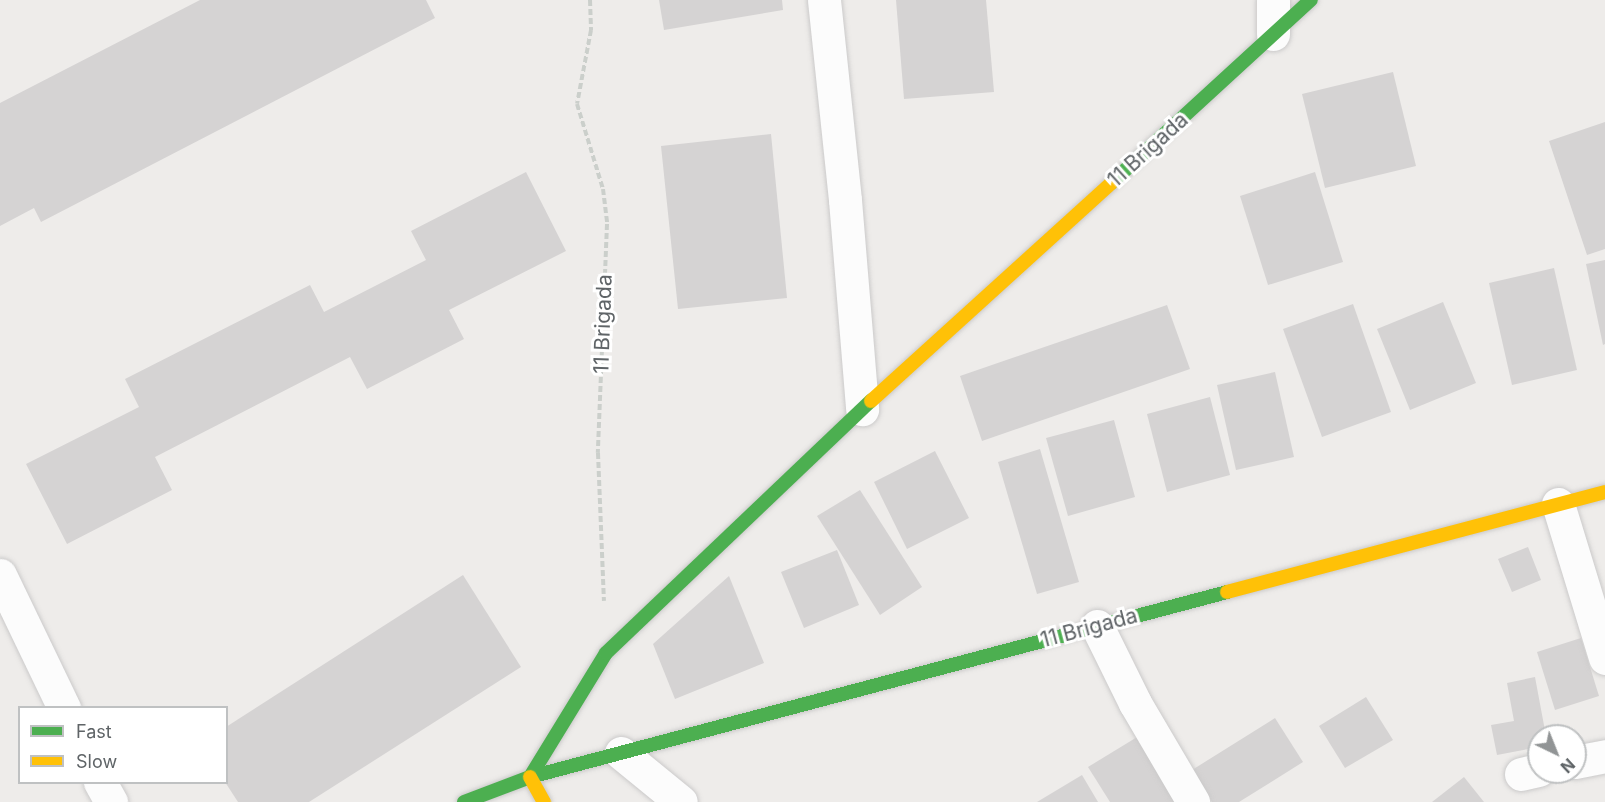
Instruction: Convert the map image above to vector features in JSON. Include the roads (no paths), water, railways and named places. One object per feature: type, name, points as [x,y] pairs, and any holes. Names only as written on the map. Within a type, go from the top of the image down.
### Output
[{"type":"main road","name":"11 Brigada","points":[[530,777],[606,653],[862,409],[1311,0]]},
{"type":"main road","name":"11 Brigada","points":[[464,802],[530,777],[1605,492]]},
{"type":"main road","points":[[530,777],[544,802]]},
{"type":"street","points":[[824,0],[845,200],[862,409]]},
{"type":"street","points":[[1273,0],[1273,34]]},
{"type":"street","points":[[1558,504],[1605,658]]},
{"type":"street","points":[[0,575],[63,706]]},
{"type":"street","points":[[1097,626],[1135,703],[1193,802]]},
{"type":"street","points":[[621,753],[681,802]]},
{"type":"street","points":[[1587,760],[1605,756]]},
{"type":"street","points":[[101,784],[111,802]]}]
